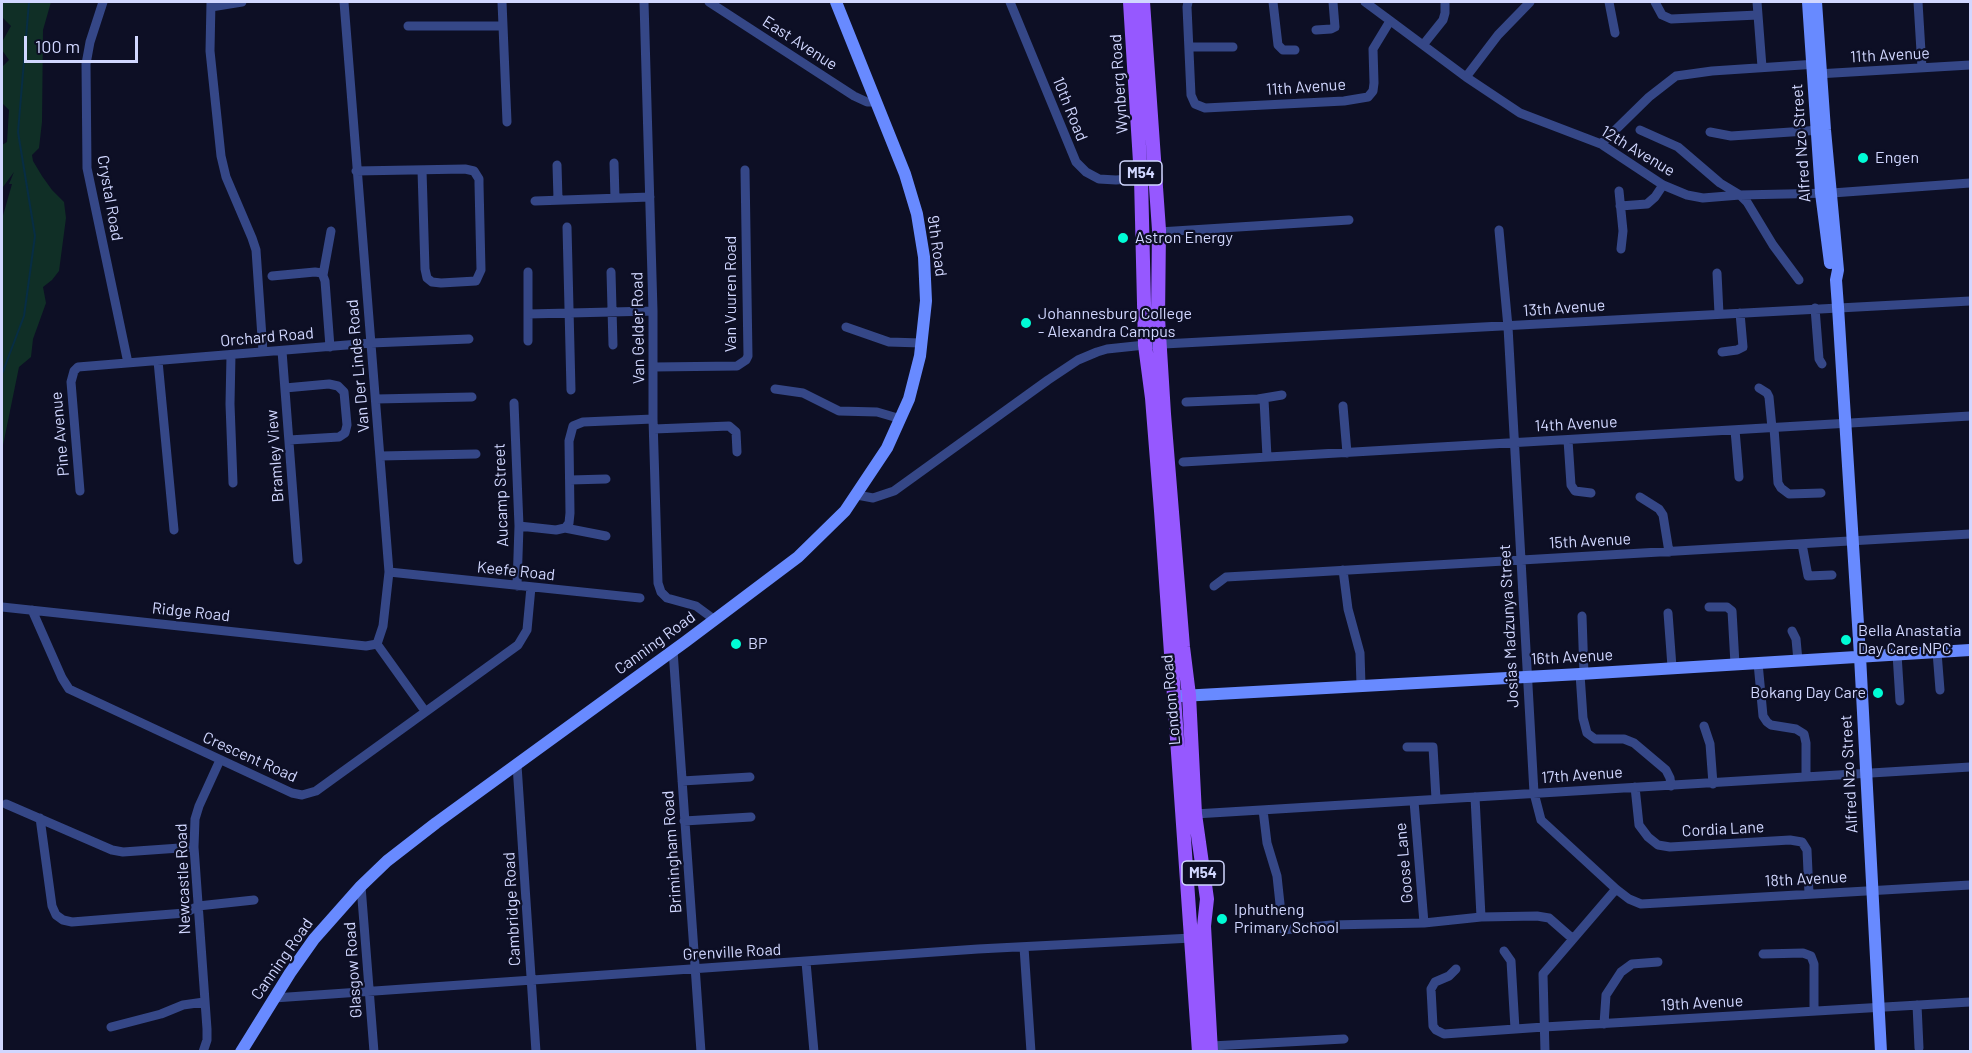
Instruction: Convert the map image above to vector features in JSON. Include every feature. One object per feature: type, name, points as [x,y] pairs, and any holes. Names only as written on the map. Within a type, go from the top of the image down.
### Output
[{"type":"main road","name":"Wynberg Road","points":[[1130,2],[1141,178],[1145,345]]},
{"type":"main road","name":"Wynberg Road","points":[[1143,2],[1159,232],[1159,345]]},
{"type":"main road","name":"London Road","points":[[1145,345],[1195,814],[1207,900],[1204,926],[1207,1050]]},
{"type":"main road","name":"London Road","points":[[1159,345],[1182,638],[1182,696],[1192,938],[1207,1050]]},
{"type":"street","name":"Crystal Road","points":[[103,2],[88,49],[86,64],[86,153],[90,186],[128,363]]},
{"type":"street","points":[[242,2],[211,4],[210,57],[221,156],[229,184],[256,250],[263,352]]},
{"type":"street","name":"Van Der Linde Road","points":[[344,2],[389,572],[383,626],[377,644]]},
{"type":"street","points":[[502,2],[507,122]]},
{"type":"street","name":"Van Gelder Road","points":[[644,2],[659,586],[667,598],[696,606],[715,620]]},
{"type":"street","name":"East Avenue","points":[[709,2],[854,96],[867,102],[877,102]]},
{"type":"street","name":"9th Road","points":[[836,2],[877,102],[917,214],[926,280],[925,320],[909,399],[887,448],[857,495]]},
{"type":"street","name":"10th Road","points":[[1010,2],[1076,162],[1086,172],[1099,179],[1141,178]]},
{"type":"street","points":[[1188,2],[1186,7],[1188,47],[1233,47]]},
{"type":"street","points":[[1273,2],[1277,44],[1283,50],[1295,50]]},
{"type":"street","points":[[1316,30],[1335,27],[1333,2]]},
{"type":"street","name":"12th Avenue","points":[[1365,2],[1466,77],[1523,115],[1601,144],[1663,185],[1681,193],[1699,198],[1826,193],[1971,183]]},
{"type":"street","points":[[1423,45],[1443,20],[1445,2]]},
{"type":"street","points":[[1466,77],[1498,35],[1530,2]]},
{"type":"street","points":[[1609,2],[1615,33]]},
{"type":"street","points":[[1655,2],[1662,15],[1671,19],[1758,15]]},
{"type":"street","points":[[1757,2],[1762,67]]},
{"type":"street","name":"Alfred Nzo Street","points":[[1808,2],[1826,193],[1838,273],[1836,280],[1860,656],[1881,1052]]},
{"type":"street","name":"Alfred Nzo Street","points":[[1816,2],[1816,69]]},
{"type":"street","points":[[1918,2],[1922,68]]},
{"type":"street","name":"11th Avenue","points":[[1188,47],[1191,95],[1193,101],[1199,106],[1208,108],[1344,101],[1368,97],[1373,91],[1373,49],[1390,21]]},
{"type":"street","points":[[408,26],[503,26]]},
{"type":"street","name":"11th Avenue","points":[[1601,144],[1654,92],[1676,76],[1688,73],[1762,67],[1922,68],[1971,65]]},
{"type":"street","points":[[1640,130],[1678,147],[1720,183],[1748,202],[1773,245],[1799,280]]},
{"type":"street","points":[[1710,132],[1731,136],[1821,130]]},
{"type":"street","points":[[614,163],[615,198]]},
{"type":"street","points":[[557,165],[558,199]]},
{"type":"street","points":[[356,171],[465,169],[474,171],[479,178],[481,270],[476,281],[436,283],[430,281],[426,276],[422,170]]},
{"type":"street","name":"Van Vuuren Road","points":[[654,368],[737,366],[748,356],[745,170]]},
{"type":"street","points":[[1620,206],[1647,204],[1663,185]]},
{"type":"street","points":[[1619,191],[1623,235],[1621,249]]},
{"type":"street","points":[[536,201],[650,197]]},
{"type":"street","points":[[1159,232],[1349,220]]},
{"type":"street","points":[[567,226],[571,390]]},
{"type":"street","name":"Josias Madzunya Street","points":[[1499,230],[1508,327],[1526,676],[1534,794],[1538,815],[1616,889],[1629,899],[1644,904]]},
{"type":"street","points":[[330,347],[326,281],[323,275],[331,231]]},
{"type":"street","points":[[272,276],[315,272],[323,275]]},
{"type":"street","points":[[528,272],[528,341]]},
{"type":"street","points":[[611,272],[613,345]]},
{"type":"street","points":[[1717,273],[1719,314]]},
{"type":"street","name":"13th Avenue","points":[[1145,345],[1971,301]]},
{"type":"street","points":[[1815,308],[1819,359],[1822,364]]},
{"type":"street","points":[[528,314],[653,311]]},
{"type":"street","points":[[1722,352],[1743,347],[1740,313]]},
{"type":"street","points":[[846,327],[890,342],[921,343]]},
{"type":"street","name":"Orchard Road","points":[[72,374],[75,369],[82,366],[371,343],[469,339]]},
{"type":"street","points":[[857,495],[873,498],[894,491],[1078,360],[1107,349],[1145,345]]},
{"type":"street","name":"Bramley View","points":[[282,351],[298,560]]},
{"type":"street","points":[[231,355],[233,483]]},
{"type":"street","points":[[158,361],[174,530]]},
{"type":"street","name":"Pine Avenue","points":[[72,374],[80,491]]},
{"type":"street","points":[[285,388],[329,384],[339,386],[344,392],[346,416],[346,429],[342,435],[289,440]]},
{"type":"street","points":[[775,388],[803,393],[839,411],[877,412],[901,419]]},
{"type":"street","points":[[1759,388],[1769,397],[1781,488],[1789,494],[1821,493]]},
{"type":"street","points":[[1186,402],[1264,399],[1282,395]]},
{"type":"street","points":[[376,399],[472,397]]},
{"type":"street","points":[[1264,399],[1267,457]]},
{"type":"street","name":"Aucamp Street","points":[[514,403],[519,526],[517,586]]},
{"type":"street","points":[[1343,406],[1347,453]]},
{"type":"street","name":"14th Avenue","points":[[1183,462],[1971,416]]},
{"type":"street","points":[[565,528],[570,517],[569,441],[573,426],[583,422],[729,426],[736,432],[737,452]]},
{"type":"street","points":[[1735,430],[1739,477]]},
{"type":"street","points":[[1568,440],[1571,485],[1575,491],[1591,493]]},
{"type":"street","points":[[380,456],[476,454]]},
{"type":"street","points":[[570,480],[606,479]]},
{"type":"street","name":"Canning Road","points":[[241,1052],[314,939],[361,886],[402,849],[715,620],[810,546],[835,522],[857,495]]},
{"type":"street","points":[[1640,497],[1659,509],[1664,517],[1669,552]]},
{"type":"street","points":[[519,526],[556,530],[565,528],[606,536]]},
{"type":"street","name":"15th Avenue","points":[[1214,586],[1226,578],[1971,534]]},
{"type":"street","points":[[1802,544],[1808,575],[1832,575]]},
{"type":"street","points":[[1343,570],[1348,609],[1360,653],[1361,685]]},
{"type":"street","name":"Keefe Road","points":[[389,572],[640,598]]},
{"type":"street","name":"Crescent Road","points":[[32,610],[69,689],[292,793],[307,795],[316,791],[513,649],[522,640],[528,622],[531,587]]},
{"type":"street","name":"Ridge Road","points":[[2,607],[366,646],[377,644]]},
{"type":"street","points":[[1709,607],[1728,608],[1732,611],[1735,664]]},
{"type":"street","points":[[1668,613],[1672,667]]},
{"type":"street","points":[[1582,616],[1583,718],[1587,733],[1595,739],[1624,739],[1634,743],[1666,770],[1671,786]]},
{"type":"street","points":[[1792,631],[1796,639],[1798,661]]},
{"type":"street","points":[[377,644],[426,711]]},
{"type":"street","name":"Brimingham Road","points":[[673,650],[701,1052]]},
{"type":"street","name":"16th Avenue","points":[[1182,696],[1971,650]]},
{"type":"street","points":[[1937,652],[1940,690]]},
{"type":"street","points":[[1897,654],[1900,701]]},
{"type":"street","points":[[1758,663],[1763,716],[1772,725],[1796,729],[1804,734],[1806,777]]},
{"type":"street","points":[[1704,726],[1710,744],[1713,784]]},
{"type":"street","points":[[1407,747],[1433,747],[1436,799]]},
{"type":"street","name":"Newcastle Road","points":[[203,1052],[207,1034],[194,847],[196,813],[220,760]]},
{"type":"street","name":"Cambridge Road","points":[[517,765],[536,1052]]},
{"type":"street","name":"17th Avenue","points":[[1195,814],[1971,768]]},
{"type":"street","points":[[682,781],[750,777]]},
{"type":"street","name":"Cordia Lane","points":[[1635,787],[1639,825],[1648,837],[1658,844],[1670,847],[1790,840],[1802,842],[1807,850],[1809,894]]},
{"type":"street","points":[[1475,797],[1481,917]]},
{"type":"street","name":"Goose Lane","points":[[1414,801],[1424,923]]},
{"type":"street","points":[[6,804],[117,852],[194,847]]},
{"type":"street","points":[[1263,810],[1267,843],[1277,876],[1280,904]]},
{"type":"street","points":[[684,821],[751,817]]},
{"type":"street","points":[[40,818],[52,906],[56,915],[63,920],[72,922],[185,913],[198,906],[254,900]]},
{"type":"street","name":"18th Avenue","points":[[1644,904],[1971,885]]},
{"type":"street","name":"Glasgow Road","points":[[361,886],[374,1052]]},
{"type":"street","points":[[1545,1052],[1543,974],[1616,889]]},
{"type":"street","points":[[1282,930],[1330,925],[1424,923],[1481,917],[1545,916],[1573,939]]},
{"type":"street","name":"Grenville Road","points":[[274,998],[1024,947],[1192,938]]},
{"type":"street","points":[[1024,947],[1031,1052]]},
{"type":"street","points":[[1504,951],[1511,961],[1515,1029]]},
{"type":"street","points":[[1763,954],[1800,953],[1811,956],[1814,964],[1814,1011]]},
{"type":"street","points":[[807,962],[814,1052]]},
{"type":"street","points":[[1604,1024],[1606,995],[1621,972],[1632,964],[1658,962]]},
{"type":"street","name":"19th Avenue","points":[[1456,969],[1449,976],[1437,980],[1431,987],[1433,1024],[1436,1030],[1446,1034],[1971,1002]]},
{"type":"street","points":[[111,1027],[161,1014],[183,1005],[204,1002]]},
{"type":"street","points":[[1917,1005],[1919,1048]]},
{"type":"street","points":[[1207,1050],[1344,1040]]},
{"type":"green space","points":[[2,2],[51,2],[43,30],[42,122],[39,148],[32,155],[42,176],[64,202],[66,218],[59,271],[43,287],[46,303],[33,339],[31,357],[19,367],[2,450],[2,219],[12,184],[9,184],[14,172],[3,187],[2,145],[7,142],[9,110],[2,103],[2,67],[9,60],[2,50],[2,42],[11,26],[2,17]]},
{"type":"waterway","points":[[2,374],[24,316],[35,236],[18,132],[29,2]]},
{"type":"place","name":"Engen","points":[[1863,158]]},
{"type":"place","name":"Astron Energy","points":[[1123,238]]},
{"type":"place","name":"Johannesburg College - Alexandra Campus","points":[[1026,323]]},
{"type":"place","name":"Bella Anastatia Day Care NPC","points":[[1846,640]]},
{"type":"place","name":"BP","points":[[736,644]]},
{"type":"place","name":"Bokang Day Care","points":[[1878,693]]},
{"type":"place","name":"Iphutheng Primary School","points":[[1222,919]]}]
